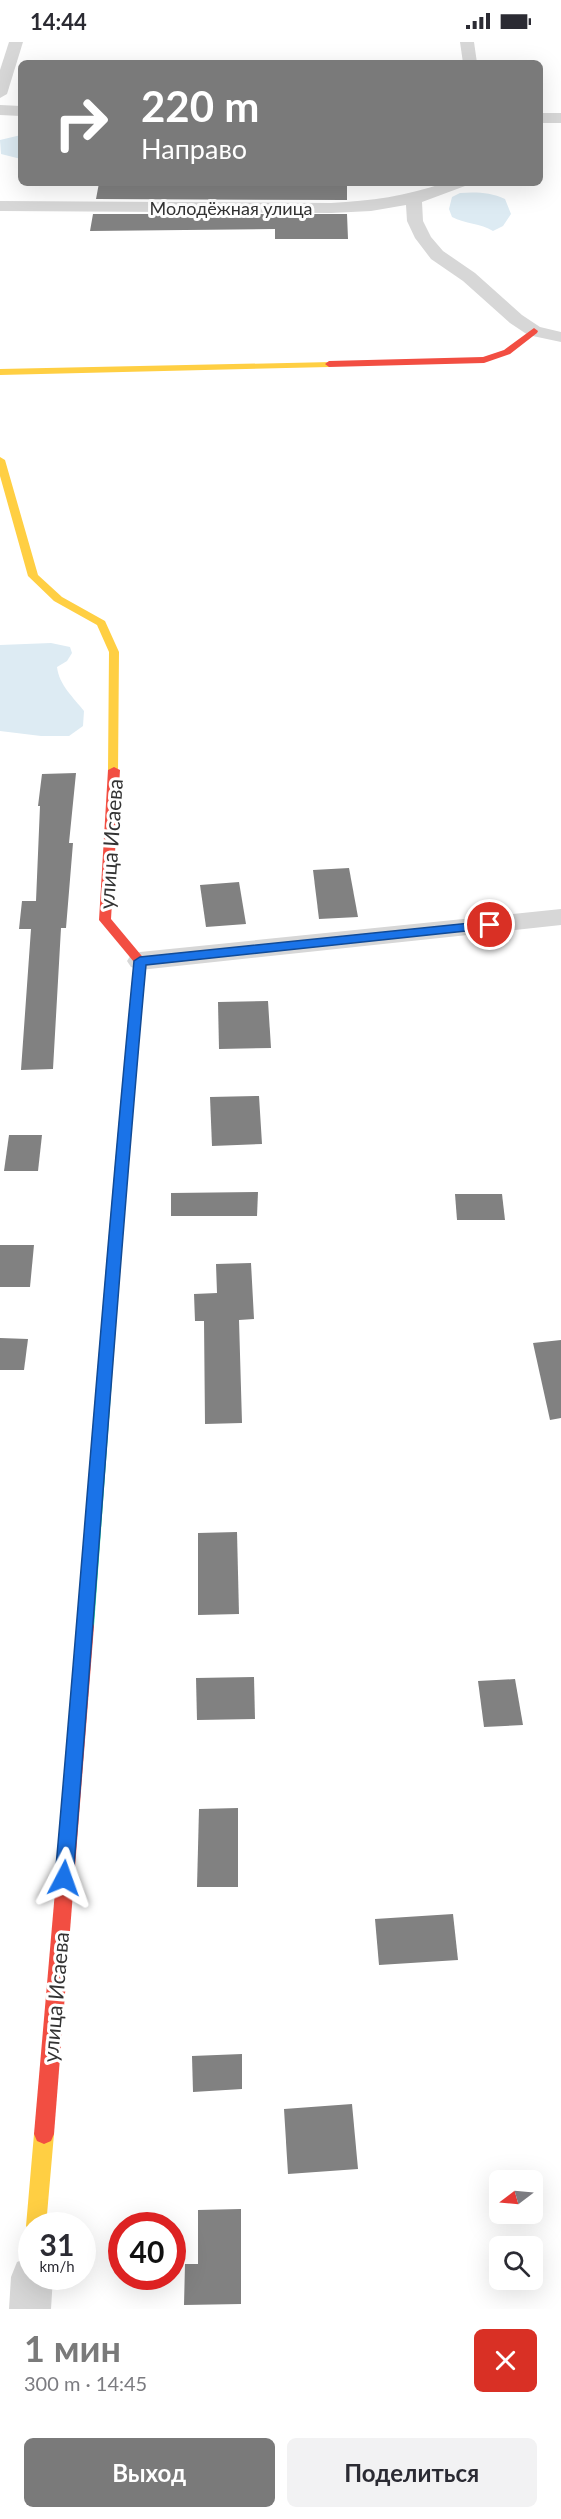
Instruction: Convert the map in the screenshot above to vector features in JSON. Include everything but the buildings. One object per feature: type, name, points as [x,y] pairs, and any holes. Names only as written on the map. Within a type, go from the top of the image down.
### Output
[{"type":"street","points":[[0,94],[16,42]]},
{"type":"street","points":[[467,42],[470,60]]},
{"type":"street","points":[[0,110],[18,111]]},
{"type":"street","points":[[543,118],[561,118]]},
{"type":"street","name":"Молодёжная улица","points":[[0,206],[29,198],[331,208],[371,206],[414,199],[451,186]]},
{"type":"street","points":[[414,199],[415,221],[423,238],[437,255],[469,277],[516,319],[534,331],[561,337]]},
{"type":"street","points":[[0,372],[474,361],[495,359],[510,352],[534,331]]},
{"type":"street","name":"улица Исаева","points":[[0,460],[33,576],[58,598],[101,623],[114,652],[116,746],[105,920],[140,961],[118,1193],[97,1491],[37,2212]]},
{"type":"street","points":[[140,961],[561,917]]},
{"type":"street","points":[[30,2309],[31,2290]]},
{"type":"shaded area","points":[[18,136],[18,158],[1,154],[0,140]]},
{"type":"shaded area","points":[[460,193],[482,193],[505,199],[511,214],[503,226],[493,231],[452,217],[449,209],[452,197]]},
{"type":"shaded area","points":[[51,643],[70,647],[72,653],[67,661],[57,667],[58,674],[84,711],[83,726],[69,736],[41,736],[0,731],[0,645]]},
{"type":"traffic: fast","points":[[86,1626],[105,1379]]},
{"type":"traffic: slow","points":[[0,372],[329,364]]},
{"type":"traffic: slow","points":[[0,460],[33,576],[58,599],[101,623],[114,652],[114,770]]},
{"type":"traffic: slow","points":[[105,1379],[129,1082]]},
{"type":"traffic: slow","points":[[37,2212],[44,2134]]},
{"type":"traffic: jam","points":[[329,364],[484,360],[507,352],[534,331]]},
{"type":"traffic: jam","points":[[114,770],[105,920],[140,961],[129,1082]]},
{"type":"traffic: jam","points":[[44,2134],[86,1626]]},
{"type":"route","points":[[64,1878],[97,1491],[118,1193],[140,961],[490,925]]}]
